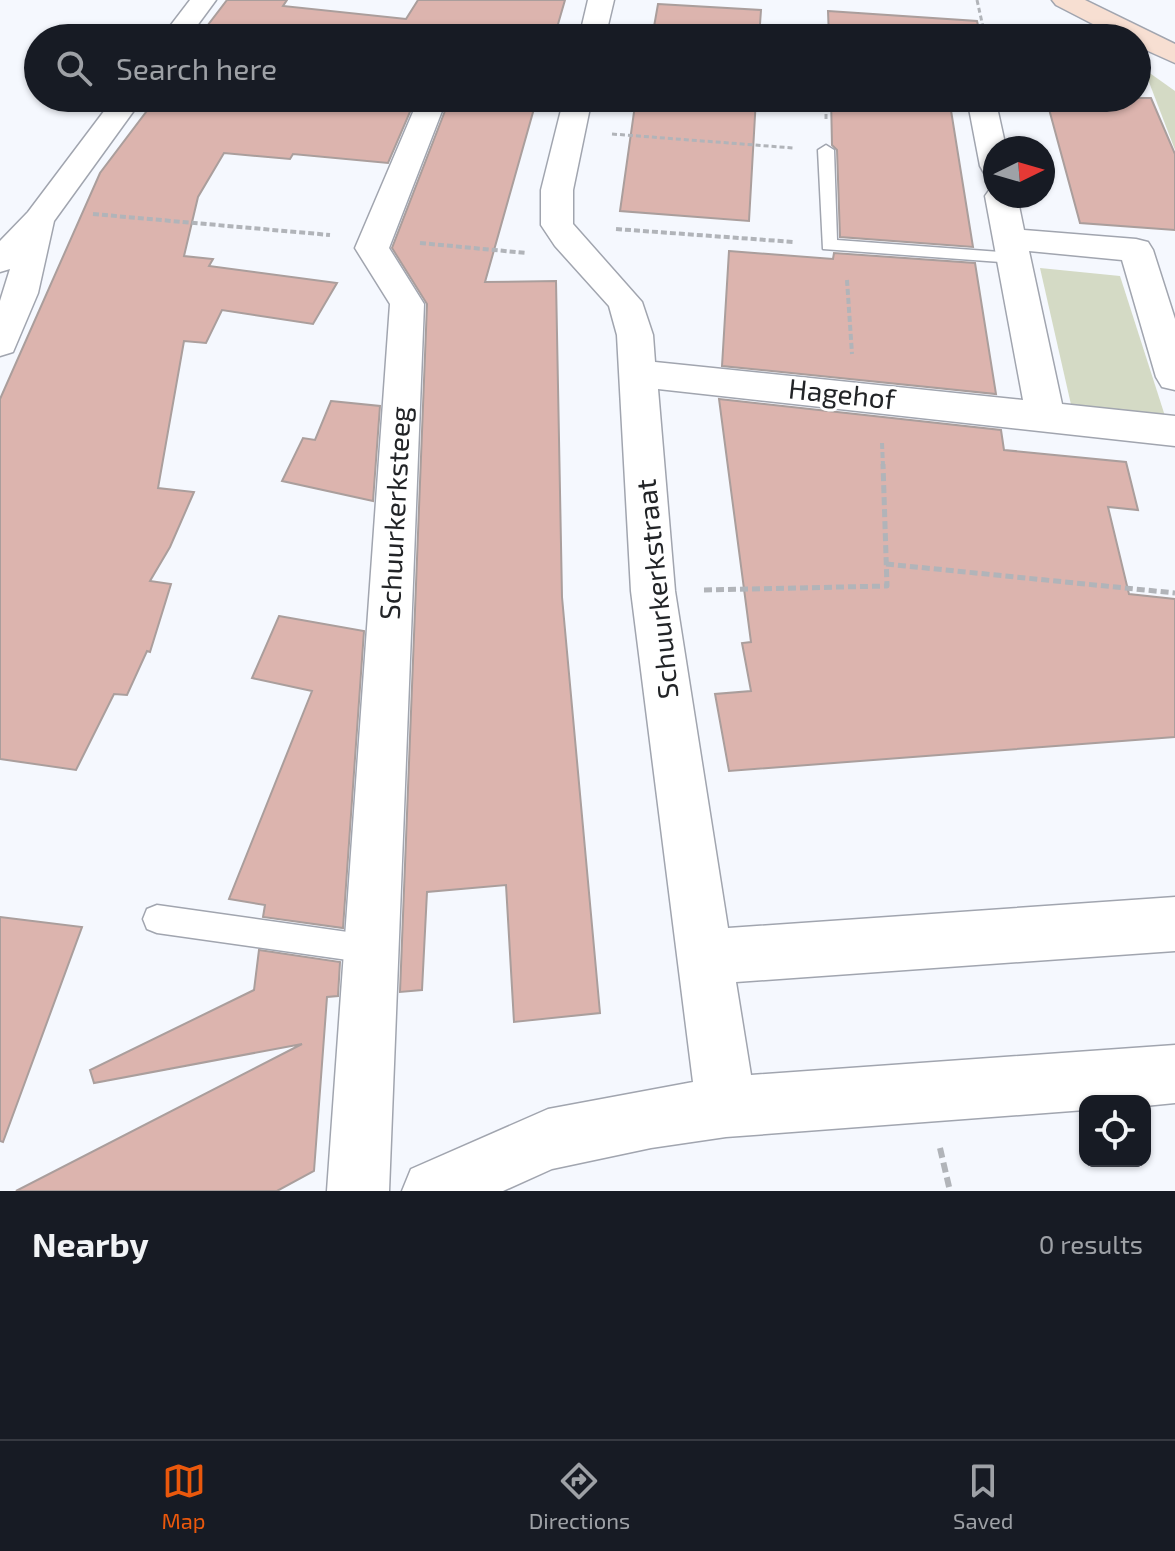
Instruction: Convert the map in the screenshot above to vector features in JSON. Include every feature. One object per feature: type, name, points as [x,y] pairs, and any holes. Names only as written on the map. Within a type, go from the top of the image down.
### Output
[{"type":"street","points":[[185,24],[203,0]]},
{"type":"street","points":[[595,24],[601,0]]},
{"type":"street","points":[[1065,0],[1113,24]]},
{"type":"street","points":[[1098,0],[1149,24]]},
{"type":"street","points":[[1151,25],[1175,36]]},
{"type":"street","points":[[1151,43],[1175,55]]},
{"type":"street","points":[[0,261],[42,214],[118,112]]},
{"type":"street","points":[[376,240],[427,112]]},
{"type":"street","points":[[984,112],[989,136]]},
{"type":"street","points":[[557,225],[557,190],[574,115]]},
{"type":"street","points":[[1004,208],[1046,418]]},
{"type":"street","points":[[0,343],[21,293],[42,214]]},
{"type":"street","name":"Schuurkerkstraat","points":[[557,225],[628,310],[635,335],[653,591],[726,1107]]},
{"type":"street","name":"Schuurkerksteeg","points":[[358,1191],[407,304],[372,248],[376,240]]},
{"type":"street","points":[[1012,248],[1136,250],[1175,377]]},
{"type":"street","name":"Hagehof","points":[[637,373],[1175,431]]},
{"type":"street","points":[[704,957],[1175,924]]},
{"type":"street","points":[[433,1191],[548,1139],[651,1118],[726,1107],[1175,1074]]},
{"type":"lane","points":[[826,150],[829,245],[1012,248]]},
{"type":"lane","points":[[157,919],[369,949]]},
{"type":"path","points":[[977,0],[982,24]]},
{"type":"path","points":[[574,115],[826,150]]},
{"type":"path","points":[[42,214],[586,260]]},
{"type":"path","points":[[557,225],[829,245],[846,261],[868,396],[887,586],[653,591]]},
{"type":"path","points":[[886,564],[1175,593]]},
{"type":"green space","points":[[1151,74],[1175,91],[1175,150],[1151,87]]},
{"type":"green space","points":[[1040,268],[1120,276],[1165,416],[1072,409]]},
{"type":"building","points":[[227,0],[287,0],[283,6],[406,19],[418,0],[565,0],[558,24],[209,24]]},
{"type":"building","points":[[658,4],[761,10],[760,24],[654,24]]},
{"type":"building","points":[[828,11],[977,21],[978,24],[828,24]]},
{"type":"building","points":[[1151,98],[1175,154],[1175,230],[1080,223],[1050,112],[1151,112]]},
{"type":"building","points":[[146,112],[410,112],[388,163],[293,154],[290,159],[224,153],[198,197],[184,256],[213,259],[209,266],[337,283],[313,324],[222,310],[206,343],[184,341],[158,488],[194,492],[170,547],[150,581],[171,584],[150,652],[147,651],[127,695],[114,694],[76,770],[0,759],[0,399],[100,173]]},
{"type":"building","points":[[445,112],[533,112],[485,282],[556,281],[562,597],[600,1013],[514,1022],[506,885],[427,892],[422,990],[400,992],[427,304],[392,248]]},
{"type":"building","points":[[634,112],[755,112],[749,221],[620,211]]},
{"type":"building","points":[[831,112],[951,112],[973,247],[840,237],[837,150],[832,145]]},
{"type":"building","points":[[729,251],[833,259],[834,253],[975,263],[996,394],[722,366]]},
{"type":"building","points":[[719,399],[1001,430],[1004,450],[1126,462],[1138,510],[1108,507],[1129,594],[1175,599],[1175,737],[729,771],[715,694],[751,691],[742,643],[751,642]]},
{"type":"building","points":[[331,401],[380,406],[373,501],[282,481],[303,438],[315,440]]},
{"type":"building","points":[[279,616],[364,631],[343,928],[263,917],[265,905],[229,899],[312,691],[252,678]]},
{"type":"building","points":[[0,917],[82,927],[3,1142],[0,1141]]},
{"type":"building","points":[[259,950],[340,962],[338,996],[327,997],[314,1171],[277,1191],[16,1191],[302,1044],[94,1083],[90,1070],[254,990]]}]
